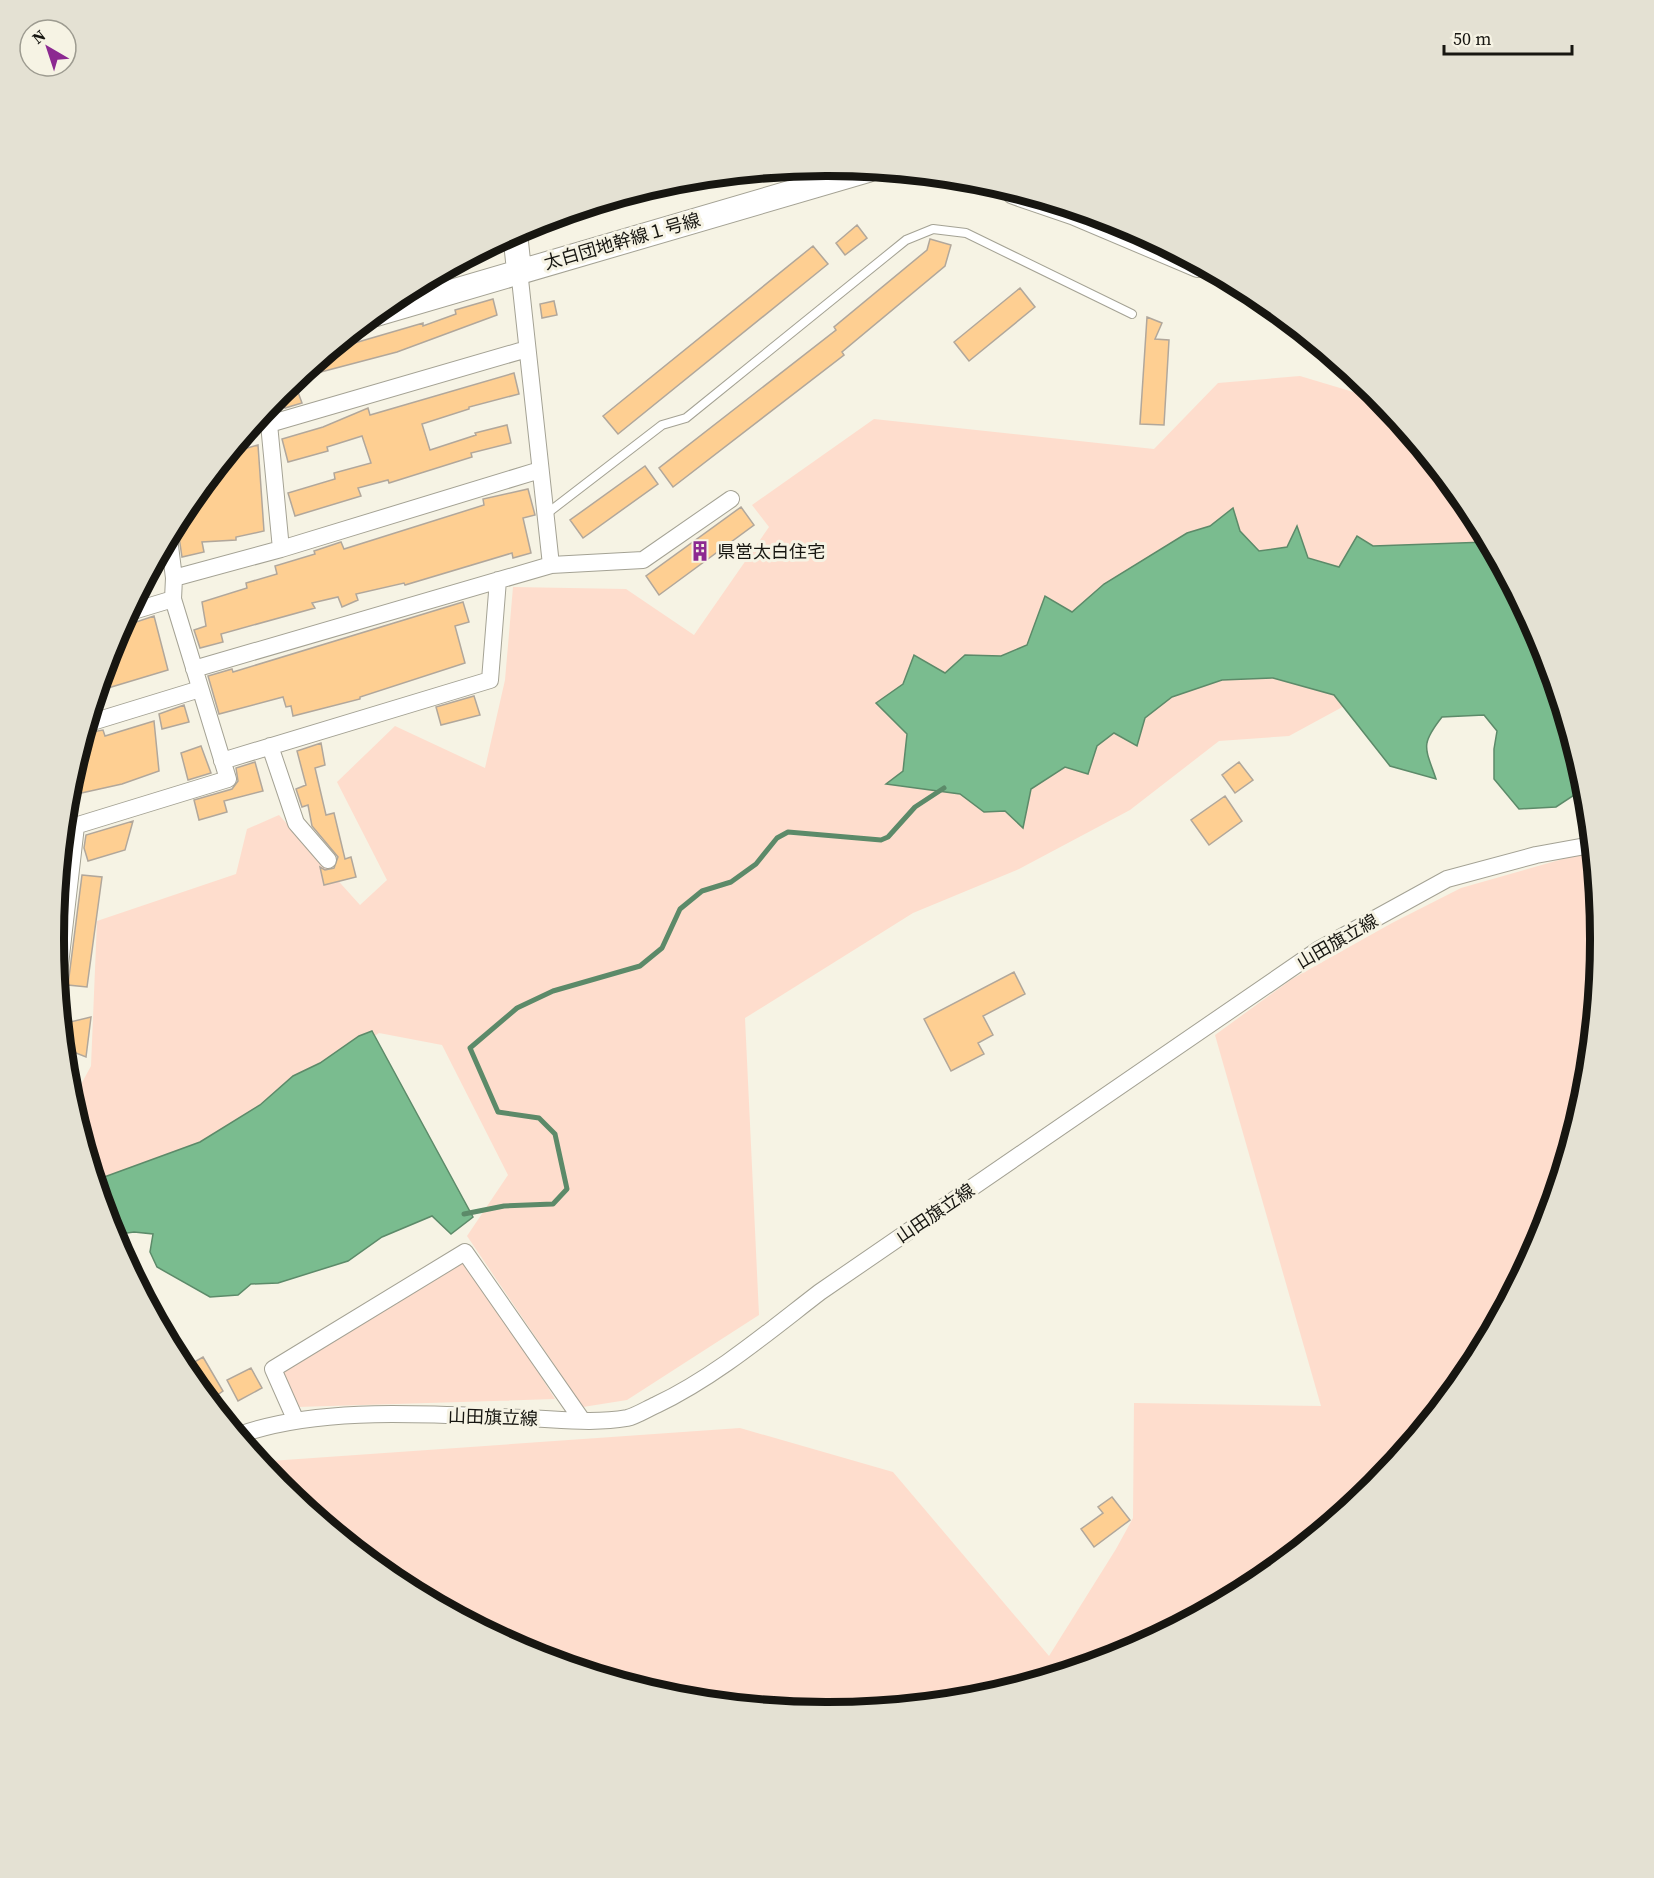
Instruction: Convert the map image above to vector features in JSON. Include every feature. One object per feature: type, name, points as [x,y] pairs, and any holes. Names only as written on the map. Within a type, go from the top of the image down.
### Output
[{"type":"street","name":"太白団地幹線１号線","points":[[401,306],[845,177]]},
{"type":"street","points":[[516,243],[551,565]]},
{"type":"street","points":[[266,424],[527,349]]},
{"type":"street","points":[[261,428],[281,549]]},
{"type":"street","points":[[174,579],[540,470]]},
{"type":"street","points":[[194,669],[551,565],[643,560],[731,499]]},
{"type":"street","points":[[73,826],[228,779],[172,599],[174,579],[171,552]]},
{"type":"street","points":[[222,761],[490,680],[498,580]]},
{"type":"street","points":[[140,609],[172,599]]},
{"type":"street","points":[[97,720],[200,689]]},
{"type":"street","points":[[270,746],[296,823],[328,860]]},
{"type":"street","name":"山田旗立線","points":[[246,1433],[296,1420],[393,1415],[582,1420],[628,1418],[679,1394],[754,1342],[820,1292],[1318,950],[1447,879],[1536,855],[1584,846]]},
{"type":"street","points":[[296,1420],[273,1369],[465,1252],[582,1420]]},
{"type":"lane","points":[[545,515],[662,425],[686,418],[906,240],[933,229],[966,233],[1132,314]]},
{"type":"shaded area","points":[[1300,376],[1359,394],[1400,436],[1461,515],[1516,613],[1289,736],[1219,741],[1130,810],[1019,869],[913,913],[745,1018],[759,1315],[627,1400],[583,1407],[467,1236],[508,1175],[442,1045],[379,1033],[113,1206],[90,1136],[79,1088],[91,1066],[97,921],[236,874],[247,829],[279,815],[360,905],[387,880],[337,782],[395,726],[485,768],[505,680],[513,587],[626,589],[694,635],[769,527],[752,505],[874,419],[1154,449],[1218,383]]},
{"type":"shaded area","points":[[1233,508],[1240,531],[1259,551],[1287,547],[1297,526],[1308,558],[1339,567],[1357,536],[1373,546],[1478,542],[1511,602],[1531,647],[1564,742],[1576,794],[1556,807],[1519,809],[1494,779],[1494,749],[1497,731],[1484,715],[1442,717],[1430,734],[1427,746],[1427,753],[1436,779],[1390,766],[1334,695],[1273,678],[1222,680],[1172,697],[1145,718],[1137,746],[1114,733],[1097,746],[1088,774],[1065,767],[1031,789],[1023,828],[1005,811],[984,812],[960,794],[886,784],[903,771],[907,734],[876,703],[903,684],[914,655],[945,673],[965,655],[1001,656],[1027,645],[1045,596],[1072,612],[1104,584],[1187,533],[1210,526]]},
{"type":"shaded area","points":[[1584,853],[1590,939],[1583,1039],[1564,1136],[1531,1231],[1511,1276],[1461,1363],[1400,1442],[1330,1512],[1291,1544],[1251,1573],[1164,1623],[1072,1661],[1024,1676],[927,1695],[827,1702],[727,1695],[678,1687],[630,1676],[582,1661],[490,1623],[446,1599],[403,1573],[363,1544],[324,1512],[272,1461],[740,1428],[893,1472],[1049,1656],[1133,1518],[1134,1403],[1321,1406],[1215,1035],[1292,979],[1392,923],[1461,888]]},
{"type":"shaded area","points":[[372,1031],[473,1217],[451,1234],[432,1216],[382,1237],[348,1261],[278,1283],[251,1284],[238,1295],[210,1297],[157,1267],[150,1252],[153,1234],[124,1233],[103,1177],[200,1142],[260,1105],[293,1076],[320,1063],[359,1036]]},
{"type":"shaded area","points":[[464,1254],[555,1399],[297,1407],[276,1372]]},
{"type":"building","points":[[857,225],[867,238],[845,255],[836,243]]},
{"type":"building","points":[[930,239],[951,245],[945,266],[842,352],[844,355],[673,487],[659,468],[836,330],[834,327],[927,250]]},
{"type":"building","points":[[813,246],[828,264],[618,434],[603,416]]},
{"type":"building","points":[[1020,288],[1035,307],[969,361],[954,342]]},
{"type":"building","points":[[493,299],[497,315],[397,352],[316,373],[351,344],[423,323],[423,326],[456,314],[455,310]]},
{"type":"building","points":[[554,301],[557,315],[542,318],[540,304]]},
{"type":"building","points":[[1147,317],[1162,323],[1155,339],[1169,340],[1164,425],[1140,424]]},
{"type":"building","points":[[514,373],[519,394],[469,407],[469,409],[422,424],[430,450],[476,435],[475,433],[507,425],[511,443],[471,453],[472,457],[389,483],[388,480],[358,488],[361,496],[295,516],[288,493],[335,479],[334,473],[371,463],[362,436],[327,447],[328,451],[288,462],[282,439],[323,427],[368,408],[370,415]]},
{"type":"building","points":[[298,391],[302,403],[285,408],[284,405]]},
{"type":"building","points":[[258,445],[264,531],[236,537],[236,540],[202,542],[204,552],[182,557],[179,538],[193,515],[243,449]]},
{"type":"building","points":[[645,466],[658,484],[583,538],[570,520]]},
{"type":"building","points":[[528,489],[535,515],[523,518],[531,553],[513,558],[512,553],[405,585],[404,583],[356,594],[358,600],[342,607],[338,597],[312,603],[315,608],[221,634],[223,642],[200,648],[194,630],[206,626],[202,602],[247,588],[246,583],[277,574],[275,566],[315,554],[314,551],[341,542],[344,549],[484,505],[483,499]]},
{"type":"building","name":"県営太白住宅","points":[[741,507],[754,525],[659,595],[646,576]]},
{"type":"building","points":[[463,602],[469,622],[455,626],[465,663],[360,697],[360,699],[293,716],[291,706],[286,707],[283,697],[219,714],[208,676],[232,669],[233,672]]},
{"type":"building","points":[[154,616],[168,670],[108,688],[123,647],[134,623]]},
{"type":"building","points":[[474,696],[480,715],[441,725],[436,707]]},
{"type":"building","points":[[184,705],[189,722],[162,729],[159,714]]},
{"type":"building","points":[[154,721],[159,771],[122,784],[78,794],[93,732],[103,730],[105,736]]},
{"type":"building","points":[[321,743],[325,765],[315,768],[326,815],[334,813],[345,859],[351,857],[356,877],[324,885],[320,867],[325,870],[334,868],[338,857],[312,826],[308,805],[302,807],[296,789],[306,785],[297,751]]},
{"type":"building","points":[[201,746],[211,773],[188,780],[181,753]]},
{"type":"building","points":[[255,762],[263,791],[224,801],[227,812],[199,820],[194,800],[232,789],[238,781],[236,768]]},
{"type":"building","points":[[1239,762],[1253,780],[1235,793],[1222,775]]},
{"type":"building","points":[[1225,796],[1242,821],[1209,845],[1191,820]]},
{"type":"building","points":[[133,821],[125,850],[88,861],[84,848],[86,835]]},
{"type":"building","points":[[82,875],[102,877],[87,987],[68,985]]},
{"type":"building","points":[[1014,972],[1025,994],[983,1016],[993,1035],[978,1043],[984,1054],[951,1071],[924,1019]]},
{"type":"building","points":[[91,1017],[86,1057],[73,1052],[70,1022]]},
{"type":"building","points":[[203,1357],[223,1391],[217,1395],[193,1363]]},
{"type":"building","points":[[251,1368],[262,1388],[238,1401],[227,1380]]},
{"type":"building","points":[[1112,1497],[1130,1520],[1094,1547],[1081,1529],[1103,1513],[1098,1507]]},
{"type":"waterway","points":[[464,1214],[504,1206],[553,1204],[567,1189],[555,1134],[539,1118],[498,1112],[470,1048],[517,1008],[553,991],[640,966],[662,948],[680,909],[702,891],[731,882],[756,864],[777,838],[788,832],[881,840],[888,837],[915,807],[944,788]]},
{"type":"place","name":"県営太白住宅","points":[[700,551]]}]
